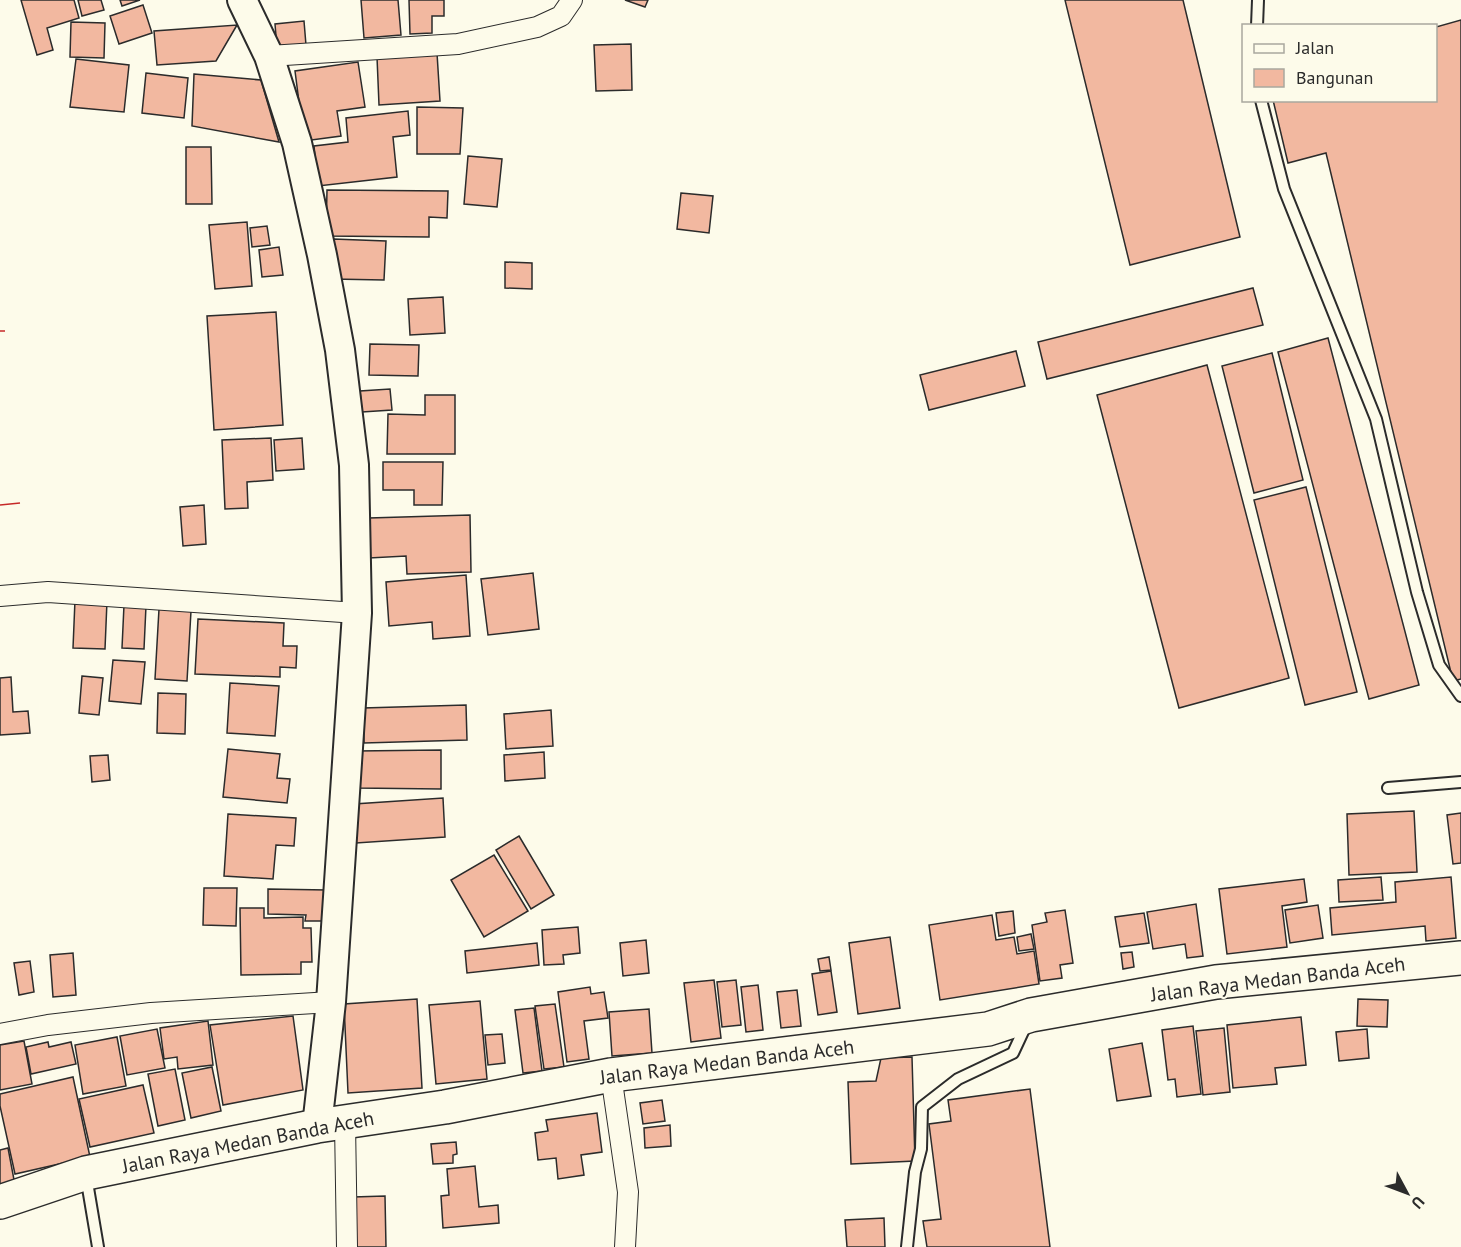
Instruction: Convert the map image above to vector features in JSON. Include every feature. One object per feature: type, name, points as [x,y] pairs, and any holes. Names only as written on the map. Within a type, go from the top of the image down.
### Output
[{"type":"highway","name":"Jalan Raya Medan Banda Aceh","points":[[0,1202],[86,1173],[331,1124],[445,1107],[611,1075],[988,1029],[1031,1015],[1216,982],[1461,958]]},
{"type":"street","points":[[242,0],[269,56],[297,142],[322,255],[339,350],[354,465],[357,613],[331,1002],[331,1124],[347,1247]]},
{"type":"street","points":[[269,56],[458,44],[537,27],[561,16],[572,0]]},
{"type":"street","points":[[0,596],[48,592],[357,613]]},
{"type":"street","points":[[0,1034],[48,1025],[151,1013],[331,1002]]},
{"type":"street","points":[[611,1075],[628,1192],[625,1247]]},
{"type":"lane","points":[[1257,24],[1258,0]]},
{"type":"lane","points":[[1262,102],[1284,189],[1376,419],[1417,592],[1439,665],[1461,696]]},
{"type":"lane","points":[[1388,788],[1461,782]]},
{"type":"lane","points":[[907,1247],[915,1172],[921,1149],[922,1107],[958,1079],[1013,1053],[1031,1015]]},
{"type":"lane","points":[[86,1173],[98,1247]]},
{"type":"building","points":[[21,0],[74,0],[79,18],[47,28],[53,50],[37,55]]},
{"type":"building","points":[[78,0],[101,0],[104,10],[82,16]]},
{"type":"building","points":[[120,0],[140,0],[122,6]]},
{"type":"building","points":[[361,0],[398,0],[401,35],[364,38]]},
{"type":"building","points":[[409,0],[444,0],[444,16],[432,16],[432,33],[410,34]]},
{"type":"building","points":[[625,0],[648,0],[645,7]]},
{"type":"building","points":[[1065,0],[1183,0],[1240,237],[1130,265]]},
{"type":"building","points":[[143,5],[152,33],[119,44],[110,16]]},
{"type":"building","points":[[1461,20],[1461,679],[1453,681],[1326,153],[1288,163],[1273,102],[1437,102],[1437,27]]},
{"type":"building","points":[[304,21],[306,45],[277,48],[275,24]]},
{"type":"building","points":[[71,22],[105,23],[104,58],[70,57]]},
{"type":"building","points":[[237,25],[216,61],[157,65],[154,31]]},
{"type":"building","points":[[631,44],[632,90],[596,91],[594,45]]},
{"type":"building","points":[[437,53],[440,101],[379,105],[377,57]]},
{"type":"building","points":[[76,59],[129,65],[124,112],[70,107]]},
{"type":"building","points":[[358,62],[365,107],[337,111],[341,136],[304,141],[295,71]]},
{"type":"building","points":[[146,73],[188,78],[184,118],[142,113]]},
{"type":"building","points":[[194,74],[261,80],[279,142],[192,126]]},
{"type":"building","points":[[417,107],[463,108],[460,154],[417,154]]},
{"type":"building","points":[[408,111],[410,135],[393,137],[397,177],[318,186],[314,146],[348,142],[346,118]]},
{"type":"building","points":[[186,147],[211,147],[212,204],[186,204]]},
{"type":"building","points":[[468,156],[502,159],[497,207],[464,204]]},
{"type":"building","points":[[327,190],[448,191],[447,218],[429,217],[429,237],[326,236]]},
{"type":"building","points":[[681,193],[713,196],[709,233],[677,229]]},
{"type":"building","points":[[247,222],[252,286],[215,289],[209,225]]},
{"type":"building","points":[[267,226],[270,245],[252,247],[250,228]]},
{"type":"building","points":[[333,239],[386,241],[384,280],[332,279]]},
{"type":"building","points":[[279,247],[283,275],[262,277],[259,250]]},
{"type":"building","points":[[505,262],[532,263],[532,289],[505,288]]},
{"type":"building","points":[[1253,288],[1263,325],[1047,379],[1038,342]]},
{"type":"building","points":[[443,297],[445,333],[410,335],[408,299]]},
{"type":"building","points":[[276,312],[283,425],[214,430],[207,316]]},
{"type":"building","points":[[1328,338],[1419,685],[1369,699],[1278,352]]},
{"type":"building","points":[[370,344],[419,345],[418,376],[369,375]]},
{"type":"building","points":[[1016,351],[1025,386],[929,410],[920,375]]},
{"type":"building","points":[[1272,353],[1303,480],[1254,493],[1222,366]]},
{"type":"building","points":[[1207,365],[1289,678],[1179,708],[1097,395]]},
{"type":"building","points":[[390,389],[392,410],[362,412],[360,391]]},
{"type":"building","points":[[425,395],[455,395],[455,454],[387,454],[388,414],[425,415]]},
{"type":"building","points":[[271,438],[273,480],[247,482],[248,508],[225,509],[222,440]]},
{"type":"building","points":[[302,438],[304,469],[276,471],[274,440]]},
{"type":"building","points":[[383,462],[443,462],[442,505],[414,505],[414,490],[383,490]]},
{"type":"building","points":[[1306,487],[1357,692],[1305,705],[1254,500]]},
{"type":"building","points":[[204,505],[206,544],[183,546],[180,507]]},
{"type":"building","points":[[470,515],[471,572],[407,574],[406,556],[369,558],[369,518]]},
{"type":"building","points":[[533,573],[539,629],[488,635],[481,579]]},
{"type":"building","points":[[466,575],[470,636],[433,639],[432,622],[389,626],[386,582]]},
{"type":"building","points":[[75,600],[107,601],[105,649],[73,648]]},
{"type":"building","points":[[124,605],[146,606],[144,649],[122,648]]},
{"type":"building","points":[[159,609],[191,611],[187,681],[155,679]]},
{"type":"building","points":[[198,619],[284,623],[283,646],[297,646],[296,668],[280,667],[280,677],[195,674]]},
{"type":"building","points":[[113,660],[145,662],[141,704],[109,701]]},
{"type":"building","points":[[82,676],[103,678],[99,715],[79,713]]},
{"type":"building","points":[[11,677],[13,712],[28,711],[30,733],[0,735],[0,678]]},
{"type":"building","points":[[230,683],[279,686],[275,736],[227,733]]},
{"type":"building","points":[[158,693],[186,694],[185,734],[157,733]]},
{"type":"building","points":[[466,705],[467,740],[364,743],[363,708]]},
{"type":"building","points":[[551,710],[553,746],[506,749],[504,714]]},
{"type":"building","points":[[228,749],[280,754],[277,778],[290,779],[287,803],[223,797]]},
{"type":"building","points":[[441,750],[441,789],[356,788],[356,751]]},
{"type":"building","points":[[544,752],[545,778],[505,781],[504,755]]},
{"type":"building","points":[[108,755],[110,780],[92,782],[90,756]]},
{"type":"building","points":[[443,798],[445,837],[356,843],[354,804]]},
{"type":"building","points":[[1414,811],[1417,872],[1349,875],[1347,814]]},
{"type":"building","points":[[1461,813],[1461,863],[1453,864],[1447,815]]},
{"type":"building","points":[[228,814],[296,818],[294,846],[276,845],[273,879],[224,876]]},
{"type":"building","points":[[519,836],[554,895],[531,909],[496,850]]},
{"type":"building","points":[[494,855],[528,911],[484,937],[451,880]]},
{"type":"building","points":[[1381,877],[1383,900],[1339,902],[1338,880]]},
{"type":"building","points":[[1451,877],[1456,938],[1426,941],[1425,926],[1332,935],[1330,908],[1396,902],[1395,882]]},
{"type":"building","points":[[1304,879],[1307,902],[1282,906],[1287,947],[1227,954],[1219,889]]},
{"type":"building","points":[[204,888],[237,888],[236,926],[203,925]]},
{"type":"building","points":[[268,889],[327,890],[326,921],[305,921],[306,915],[268,914]]},
{"type":"building","points":[[1196,904],[1203,956],[1187,958],[1185,944],[1153,949],[1147,912]]},
{"type":"building","points":[[1318,905],[1323,938],[1290,943],[1285,910]]},
{"type":"building","points":[[240,908],[264,908],[264,918],[303,917],[303,928],[311,928],[312,962],[301,962],[301,974],[241,975]]},
{"type":"building","points":[[1065,910],[1073,963],[1060,965],[1062,978],[1040,981],[1032,925],[1047,922],[1045,913]]},
{"type":"building","points":[[1013,911],[1015,933],[999,936],[996,913]]},
{"type":"building","points":[[1144,913],[1149,943],[1120,947],[1115,917]]},
{"type":"building","points":[[992,915],[996,940],[1014,937],[1017,954],[1034,951],[1039,984],[940,1000],[929,925]]},
{"type":"building","points":[[578,927],[580,953],[563,955],[564,964],[544,965],[542,930]]},
{"type":"building","points":[[1031,934],[1034,949],[1019,951],[1017,937]]},
{"type":"building","points":[[890,937],[900,1008],[858,1014],[849,943]]},
{"type":"building","points":[[646,940],[649,973],[623,976],[620,943]]},
{"type":"building","points":[[537,943],[539,965],[467,973],[465,951]]},
{"type":"building","points":[[1132,952],[1134,967],[1123,969],[1121,953]]},
{"type":"building","points":[[73,953],[76,995],[53,997],[50,955]]},
{"type":"building","points":[[829,957],[831,970],[820,971],[818,959]]},
{"type":"building","points":[[30,961],[34,992],[19,995],[14,963]]},
{"type":"building","points":[[831,971],[837,1012],[818,1015],[812,974]]},
{"type":"building","points":[[714,980],[721,1038],[691,1042],[684,983]]},
{"type":"building","points":[[736,980],[741,1025],[722,1027],[717,982]]},
{"type":"building","points":[[758,985],[763,1030],[746,1032],[741,987]]},
{"type":"building","points":[[590,987],[591,994],[604,992],[608,1018],[584,1021],[589,1059],[567,1062],[558,992]]},
{"type":"building","points":[[797,990],[801,1026],[781,1028],[777,992]]},
{"type":"building","points":[[417,999],[422,1088],[348,1093],[344,1004]]},
{"type":"building","points":[[1358,999],[1388,1000],[1387,1027],[1357,1026]]},
{"type":"building","points":[[480,1001],[487,1079],[436,1084],[429,1005]]},
{"type":"building","points":[[555,1004],[564,1067],[544,1069],[535,1006]]},
{"type":"building","points":[[534,1008],[542,1071],[523,1073],[515,1010]]},
{"type":"building","points":[[649,1009],[652,1053],[612,1056],[609,1012]]},
{"type":"building","points":[[293,1016],[303,1090],[223,1105],[210,1025]]},
{"type":"building","points":[[1301,1017],[1306,1065],[1275,1068],[1277,1084],[1233,1088],[1227,1025]]},
{"type":"building","points":[[208,1021],[213,1065],[178,1069],[177,1057],[164,1059],[160,1028]]},
{"type":"building","points":[[1193,1026],[1201,1094],[1177,1097],[1175,1079],[1168,1080],[1162,1030]]},
{"type":"building","points":[[1224,1028],[1230,1092],[1203,1095],[1196,1031]]},
{"type":"building","points":[[157,1029],[165,1068],[127,1075],[120,1036]]},
{"type":"building","points":[[1367,1029],[1369,1058],[1339,1061],[1336,1032]]},
{"type":"building","points":[[502,1034],[505,1063],[488,1065],[485,1035]]},
{"type":"building","points":[[117,1037],[126,1086],[83,1094],[75,1045]]},
{"type":"building","points":[[24,1041],[32,1084],[0,1090],[0,1045]]},
{"type":"building","points":[[48,1042],[49,1047],[71,1042],[76,1064],[31,1074],[26,1047]]},
{"type":"building","points":[[1142,1043],[1151,1096],[1117,1101],[1109,1049]]},
{"type":"building","points":[[912,1057],[915,1161],[851,1164],[848,1082],[876,1081],[881,1058]]},
{"type":"building","points":[[212,1067],[221,1111],[191,1118],[182,1073]]},
{"type":"building","points":[[175,1069],[185,1120],[158,1126],[148,1074]]},
{"type":"building","points":[[73,1077],[90,1157],[15,1174],[0,1106],[0,1094]]},
{"type":"building","points":[[143,1085],[154,1133],[90,1147],[79,1099]]},
{"type":"building","points":[[1030,1089],[1050,1247],[927,1247],[923,1221],[941,1219],[929,1124],[951,1121],[948,1100]]},
{"type":"building","points":[[662,1100],[665,1121],[643,1124],[640,1103]]},
{"type":"building","points":[[597,1113],[602,1152],[581,1155],[584,1175],[558,1179],[556,1158],[538,1160],[535,1133],[548,1131],[546,1120]]},
{"type":"building","points":[[670,1125],[671,1146],[645,1148],[644,1128]]},
{"type":"building","points":[[456,1142],[457,1154],[453,1155],[453,1163],[433,1164],[431,1144]]},
{"type":"building","points":[[8,1148],[15,1185],[0,1188],[0,1150]]},
{"type":"building","points":[[475,1166],[479,1207],[498,1205],[499,1223],[443,1228],[441,1196],[449,1195],[447,1169]]},
{"type":"building","points":[[385,1196],[386,1247],[354,1247],[353,1197]]},
{"type":"building","points":[[884,1218],[885,1247],[847,1247],[845,1220]]},
{"type":"power","points":[[0,331],[5,331]]},
{"type":"power","points":[[0,505],[20,503]]}]
